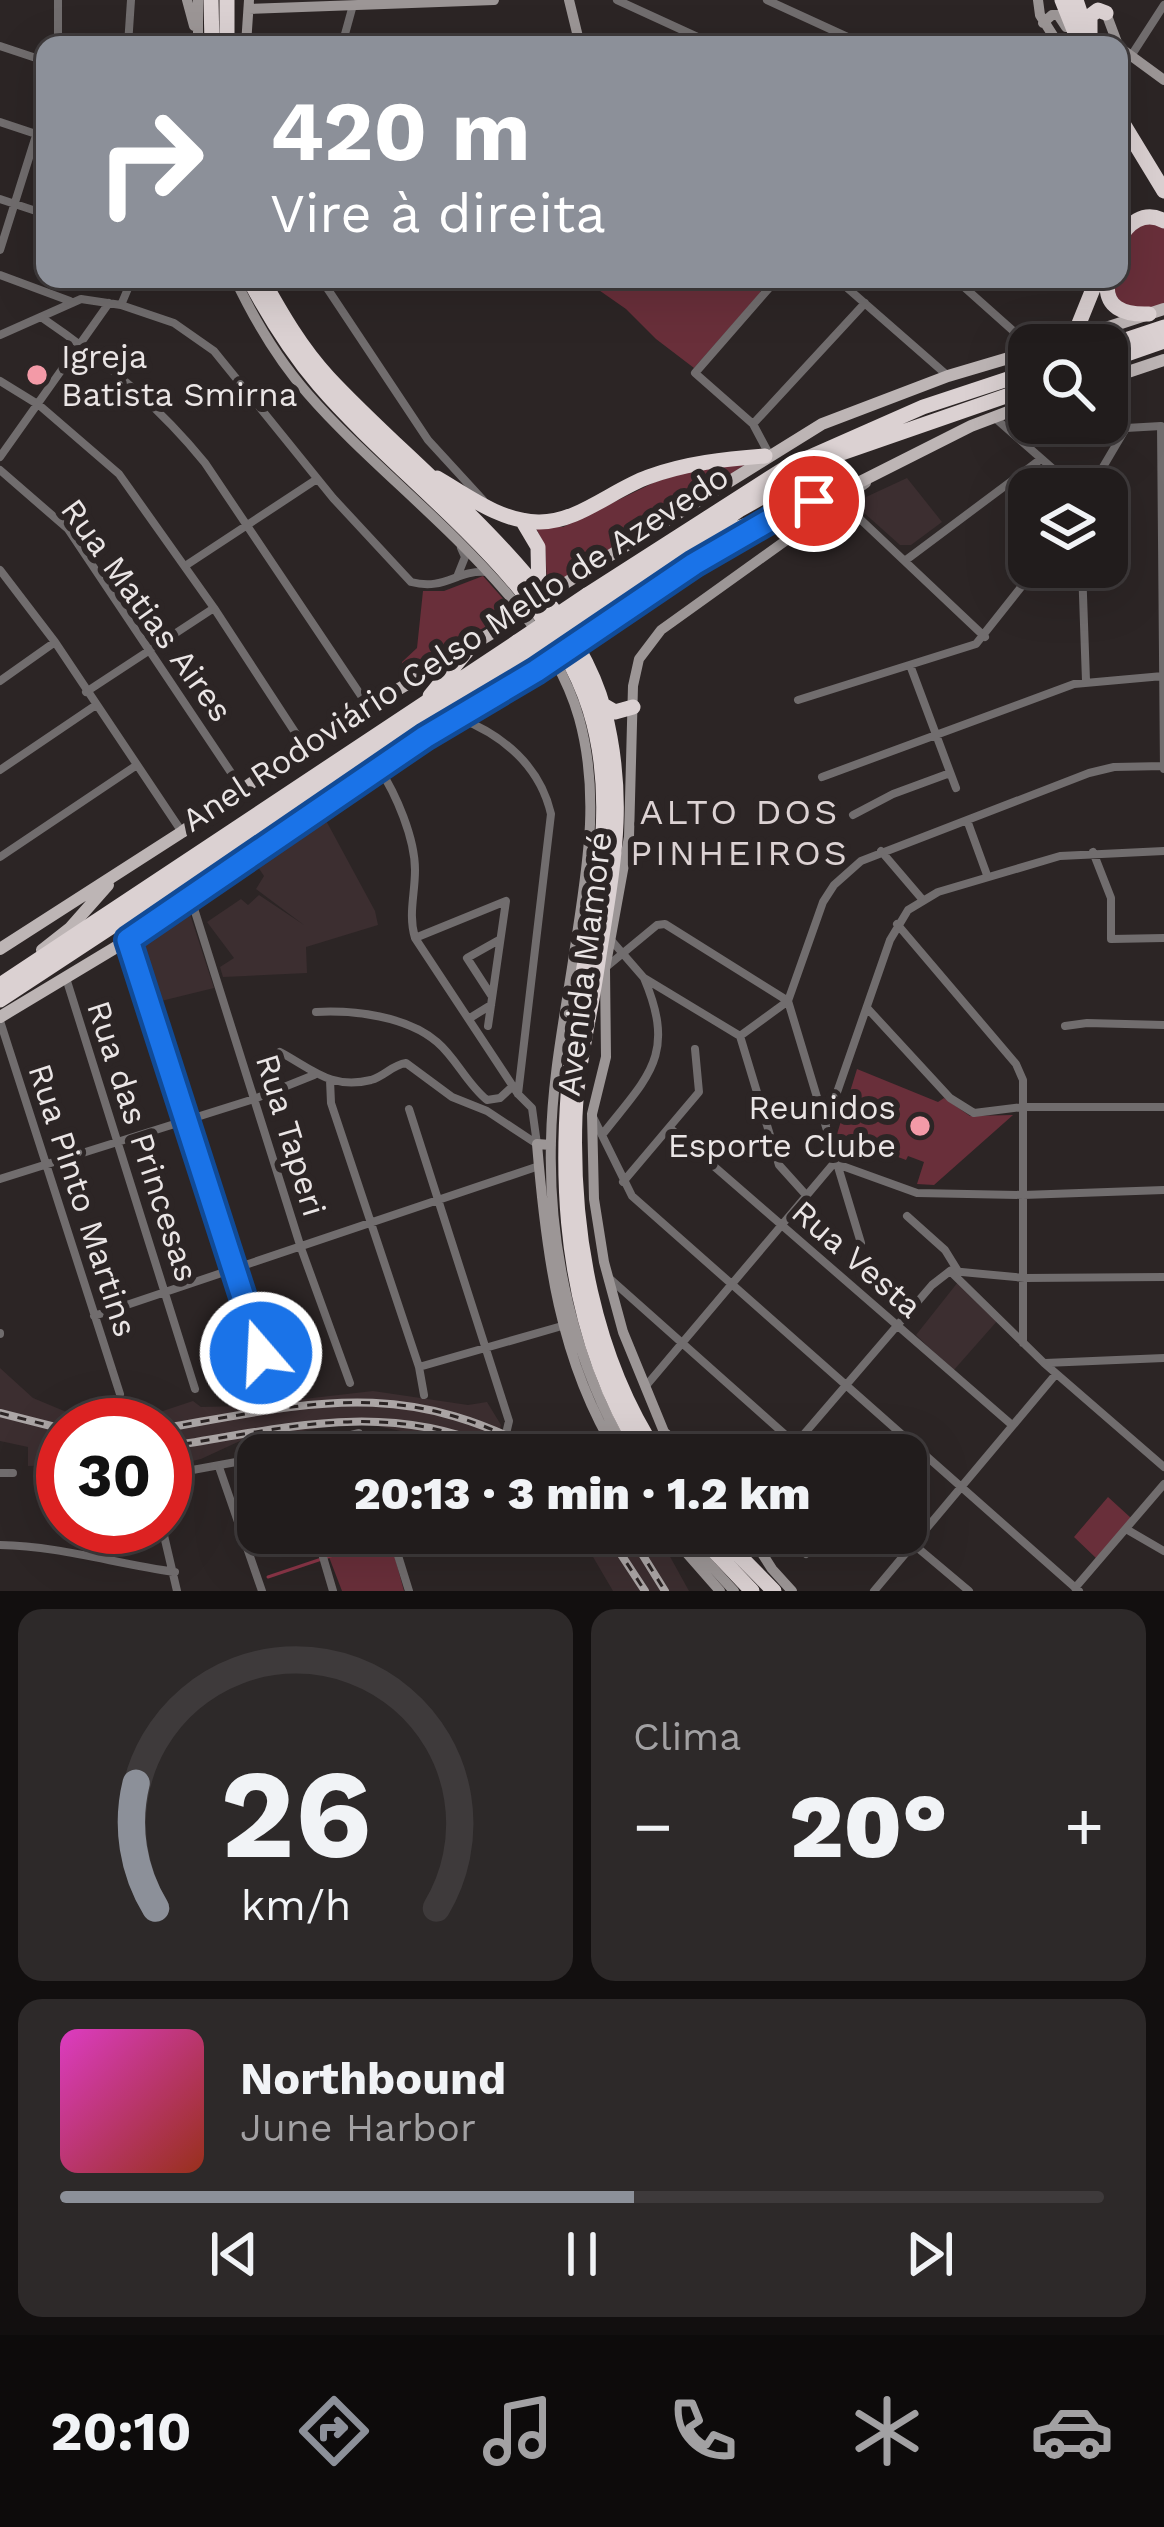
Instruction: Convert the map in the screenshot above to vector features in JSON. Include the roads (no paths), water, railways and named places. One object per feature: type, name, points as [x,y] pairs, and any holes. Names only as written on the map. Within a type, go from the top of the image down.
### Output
[{"type":"highway","points":[[203,36],[211,0]]},
{"type":"highway","points":[[227,0],[227,36]]},
{"type":"highway","points":[[1062,0],[1080,36]]},
{"type":"highway","points":[[1076,0],[1082,36]]},
{"type":"highway","points":[[1086,36],[1090,16],[1104,6]]},
{"type":"highway","points":[[1128,147],[1164,164]]},
{"type":"highway","points":[[1128,147],[1164,191]]},
{"type":"highway","points":[[1128,147],[1164,203]]},
{"type":"highway","points":[[1128,226],[1137,218],[1164,220]]},
{"type":"highway","points":[[254,288],[275,329],[320,386],[525,594],[571,662],[590,710],[603,766],[606,824],[566,1089],[563,1135],[568,1240],[591,1340],[630,1434]]},
{"type":"highway","points":[[267,288],[324,374],[538,592],[582,653],[602,705],[616,764],[619,823],[575,1114],[580,1234],[602,1338],[644,1434]]},
{"type":"highway","points":[[1079,324],[1093,288]]},
{"type":"highway","points":[[1106,288],[1113,307],[1127,315],[1156,312]]},
{"type":"highway","points":[[1128,339],[1164,327]]},
{"type":"highway","points":[[1128,354],[1164,341]]},
{"type":"highway","name":"Anel Rodoviário Celso Mello de Azevedo","points":[[0,985],[521,648],[787,466],[922,407],[1008,379]]},
{"type":"highway","name":"Anel Rodoviário Celso Mello de Azevedo","points":[[591,601],[839,454],[1008,395]]},
{"type":"highway","points":[[413,464],[491,510],[539,523],[564,518],[626,486],[677,468],[767,455]]},
{"type":"highway","points":[[668,557],[782,513]]},
{"type":"highway","points":[[522,520],[538,547],[538,592]]},
{"type":"highway","points":[[418,710],[470,647]]},
{"type":"highway","name":"Anel Rodoviário Celso Mello de Azevedo","points":[[0,1000],[418,710],[521,648]]},
{"type":"highway","points":[[602,705],[615,712],[633,707]]},
{"type":"highway","points":[[714,1554],[752,1591]]},
{"type":"highway","points":[[738,1554],[774,1591]]},
{"type":"main road","points":[[1119,324],[1156,312]]},
{"type":"main road","name":"Anel Rodoviário Celso Mello de Azevedo","points":[[0,949],[182,832],[304,746],[507,624],[767,455],[838,417],[1008,358]]},
{"type":"main road","points":[[1128,373],[1164,360]]},
{"type":"main road","points":[[1139,369],[1164,371]]},
{"type":"main road","name":"Anel Rodoviário Celso Mello de Azevedo","points":[[0,1019],[128,940],[380,768],[536,671],[694,564],[782,513],[1008,412]]},
{"type":"main road","points":[[219,845],[250,843],[323,806]]},
{"type":"main road","points":[[25,969],[121,871]]},
{"type":"street","points":[[58,0],[58,36]]},
{"type":"street","points":[[129,36],[131,0]]},
{"type":"street","points":[[187,0],[200,36]]},
{"type":"street","points":[[198,0],[201,36]]},
{"type":"street","points":[[247,36],[249,4],[494,0]]},
{"type":"street","points":[[569,0],[578,36]]},
{"type":"street","points":[[619,0],[697,36]]},
{"type":"street","points":[[767,0],[845,36]]},
{"type":"street","points":[[1038,0],[1052,36]]},
{"type":"street","points":[[343,36],[352,5]]},
{"type":"street","points":[[1164,5],[1130,57],[1164,80]]},
{"type":"street","points":[[1104,6],[1115,36]]},
{"type":"street","points":[[1043,23],[1058,15],[1076,36]]},
{"type":"street","points":[[0,46],[36,58]]},
{"type":"street","points":[[0,122],[36,134]]},
{"type":"street","points":[[0,250],[36,149]]},
{"type":"street","points":[[0,199],[36,211]]},
{"type":"street","points":[[0,275],[70,301],[121,305],[174,323],[214,351],[317,479],[411,582],[428,586],[486,572]]},
{"type":"street","points":[[121,305],[128,288]]},
{"type":"street","points":[[240,288],[266,336],[307,393],[486,572],[540,635],[561,670],[578,715],[590,768],[593,824],[539,1166],[562,1327],[579,1382],[607,1434]]},
{"type":"street","points":[[327,288],[428,440],[491,510]]},
{"type":"street","points":[[767,455],[753,424],[695,373],[769,288]]},
{"type":"street","points":[[848,288],[949,376]]},
{"type":"street","points":[[965,288],[1008,326]]},
{"type":"street","points":[[0,335],[70,301]]},
{"type":"street","points":[[0,457],[109,303]]},
{"type":"street","points":[[753,424],[865,303]]},
{"type":"street","points":[[40,317],[82,345],[177,428],[364,700],[359,712]]},
{"type":"street","points":[[0,381],[39,405],[119,474],[304,746]]},
{"type":"street","points":[[994,417],[1051,468]]},
{"type":"street","points":[[740,1036],[788,1001],[823,902],[845,872],[881,851],[1089,773],[1114,767],[1164,768],[1161,426],[1126,428],[1102,468]]},
{"type":"street","points":[[906,560],[1042,460]]},
{"type":"street","name":"Rua Matias Aires","points":[[0,470],[68,529],[242,789]]},
{"type":"street","name":"Avenida Mamoré","points":[[666,1434],[644,1388],[608,1277],[595,1198],[592,1114],[606,1057],[605,969],[629,837],[639,659],[661,630],[883,471]]},
{"type":"street","points":[[185,566],[317,479]]},
{"type":"street","points":[[841,501],[985,637]]},
{"type":"street","points":[[456,579],[465,557],[461,548]]},
{"type":"street","points":[[2,574],[55,642],[182,832]]},
{"type":"street","points":[[798,700],[976,644],[1021,588]]},
{"type":"street","points":[[1083,588],[1086,681]]},
{"type":"street","points":[[86,692],[214,608]]},
{"type":"street","points":[[1,678],[55,642]]},
{"type":"street","points":[[910,665],[956,788]]},
{"type":"street","points":[[822,777],[1086,681],[1163,676]]},
{"type":"street","points":[[481,704],[488,730]]},
{"type":"street","points":[[0,770],[96,705]]},
{"type":"street","points":[[458,717],[488,730],[526,762],[546,794],[551,814],[516,1090]]},
{"type":"street","points":[[0,857],[137,765]]},
{"type":"street","points":[[380,768],[391,786],[413,853],[416,869],[410,920],[416,938],[532,1108],[544,1145],[556,1241],[580,1344],[616,1434]]},
{"type":"street","points":[[853,814],[950,773]]},
{"type":"street","points":[[967,820],[987,876]]},
{"type":"street","points":[[881,851],[922,899]]},
{"type":"street","points":[[826,1124],[898,924],[922,899],[1060,856],[1164,851]]},
{"type":"street","points":[[1093,852],[1111,898],[1111,939],[1164,938]]},
{"type":"street","name":"Rua Taperi","points":[[191,898],[301,1248],[350,1383]]},
{"type":"street","points":[[416,938],[506,902],[488,1026]]},
{"type":"street","points":[[605,969],[664,924],[788,1001],[861,1243]]},
{"type":"street","points":[[898,924],[1016,1064],[1023,1080],[1023,1343]]},
{"type":"street","points":[[492,1001],[467,958],[500,939]]},
{"type":"street","points":[[128,940],[275,1396]]},
{"type":"street","points":[[611,940],[644,978],[740,1036],[779,1165],[806,1195]]},
{"type":"street","name":"Rua das Princesas","points":[[65,977],[195,1389]]},
{"type":"street","points":[[602,1135],[658,1059],[656,1006],[644,978]]},
{"type":"street","points":[[470,1018],[492,1001]]},
{"type":"street","points":[[868,1009],[950,1098],[974,1113],[1022,1107],[1164,1107]]},
{"type":"street","points":[[316,1012],[403,1023],[436,1041],[487,1100],[516,1090]]},
{"type":"street","name":"Rua Pinto Martins","points":[[0,1019],[120,1394]]},
{"type":"street","points":[[1065,1026],[1164,1025]]},
{"type":"street","points":[[623,1182],[699,1092],[695,1049]]},
{"type":"street","points":[[280,1052],[314,1076],[330,1080],[368,1081],[406,1063],[452,1097],[544,1145]]},
{"type":"street","points":[[0,1179],[314,1076]]},
{"type":"street","points":[[330,1080],[331,1103],[419,1367],[424,1395]]},
{"type":"street","points":[[409,1109],[508,1421],[505,1434]]},
{"type":"street","points":[[592,1114],[632,1196],[1076,1590],[1164,1484]]},
{"type":"street","name":"Rua Vesta","points":[[671,1129],[1012,1425]]},
{"type":"street","points":[[644,1388],[834,1163]]},
{"type":"street","points":[[834,1163],[917,1193],[1164,1190]]},
{"type":"street","points":[[94,1316],[539,1166]]},
{"type":"street","points":[[908,1216],[945,1250],[954,1271],[1023,1343],[1164,1467]]},
{"type":"street","points":[[804,1434],[932,1285],[954,1271],[1025,1278],[1164,1276]]},
{"type":"street","points":[[608,1277],[784,1434]]},
{"type":"street","points":[[419,1367],[562,1327]]},
{"type":"street","points":[[1044,1363],[1164,1358]]},
{"type":"street","points":[[927,1524],[1056,1374]]},
{"type":"street","points":[[192,1471],[237,1463]]},
{"type":"street","points":[[219,1467],[262,1591]]},
{"type":"street","points":[[0,1473],[14,1473]]},
{"type":"street","points":[[1126,1529],[1164,1551]]},
{"type":"street","points":[[0,1545],[57,1548],[110,1563],[176,1572]]},
{"type":"street","points":[[170,1554],[177,1591]]},
{"type":"street","points":[[323,1554],[334,1591]]},
{"type":"street","points":[[398,1554],[409,1591]]},
{"type":"street","points":[[687,1554],[720,1591]]},
{"type":"street","points":[[700,1554],[734,1591]]},
{"type":"street","points":[[762,1554],[792,1591]]},
{"type":"street","points":[[874,1591],[903,1554]]},
{"type":"street","points":[[925,1554],[969,1591]]},
{"type":"waterway","points":[[268,1577],[336,1554]]},
{"type":"railway","points":[[192,1423],[358,1402],[447,1414],[502,1434]]},
{"type":"railway","points":[[0,1413],[36,1422]]},
{"type":"railway","points":[[245,1434],[368,1422],[454,1434]]},
{"type":"railway","points":[[192,1443],[237,1435]]},
{"type":"railway","points":[[621,1554],[645,1591]]},
{"type":"railway","points":[[642,1554],[665,1591]]},
{"type":"place","name":"Igreja Batista Smirna","points":[[37,375]]},
{"type":"place","name":"Reunidos Esporte Clube","points":[[920,1126]]},
{"type":"district","name":"ALTO DOS PINHEIROS","points":[[740,832]]}]
